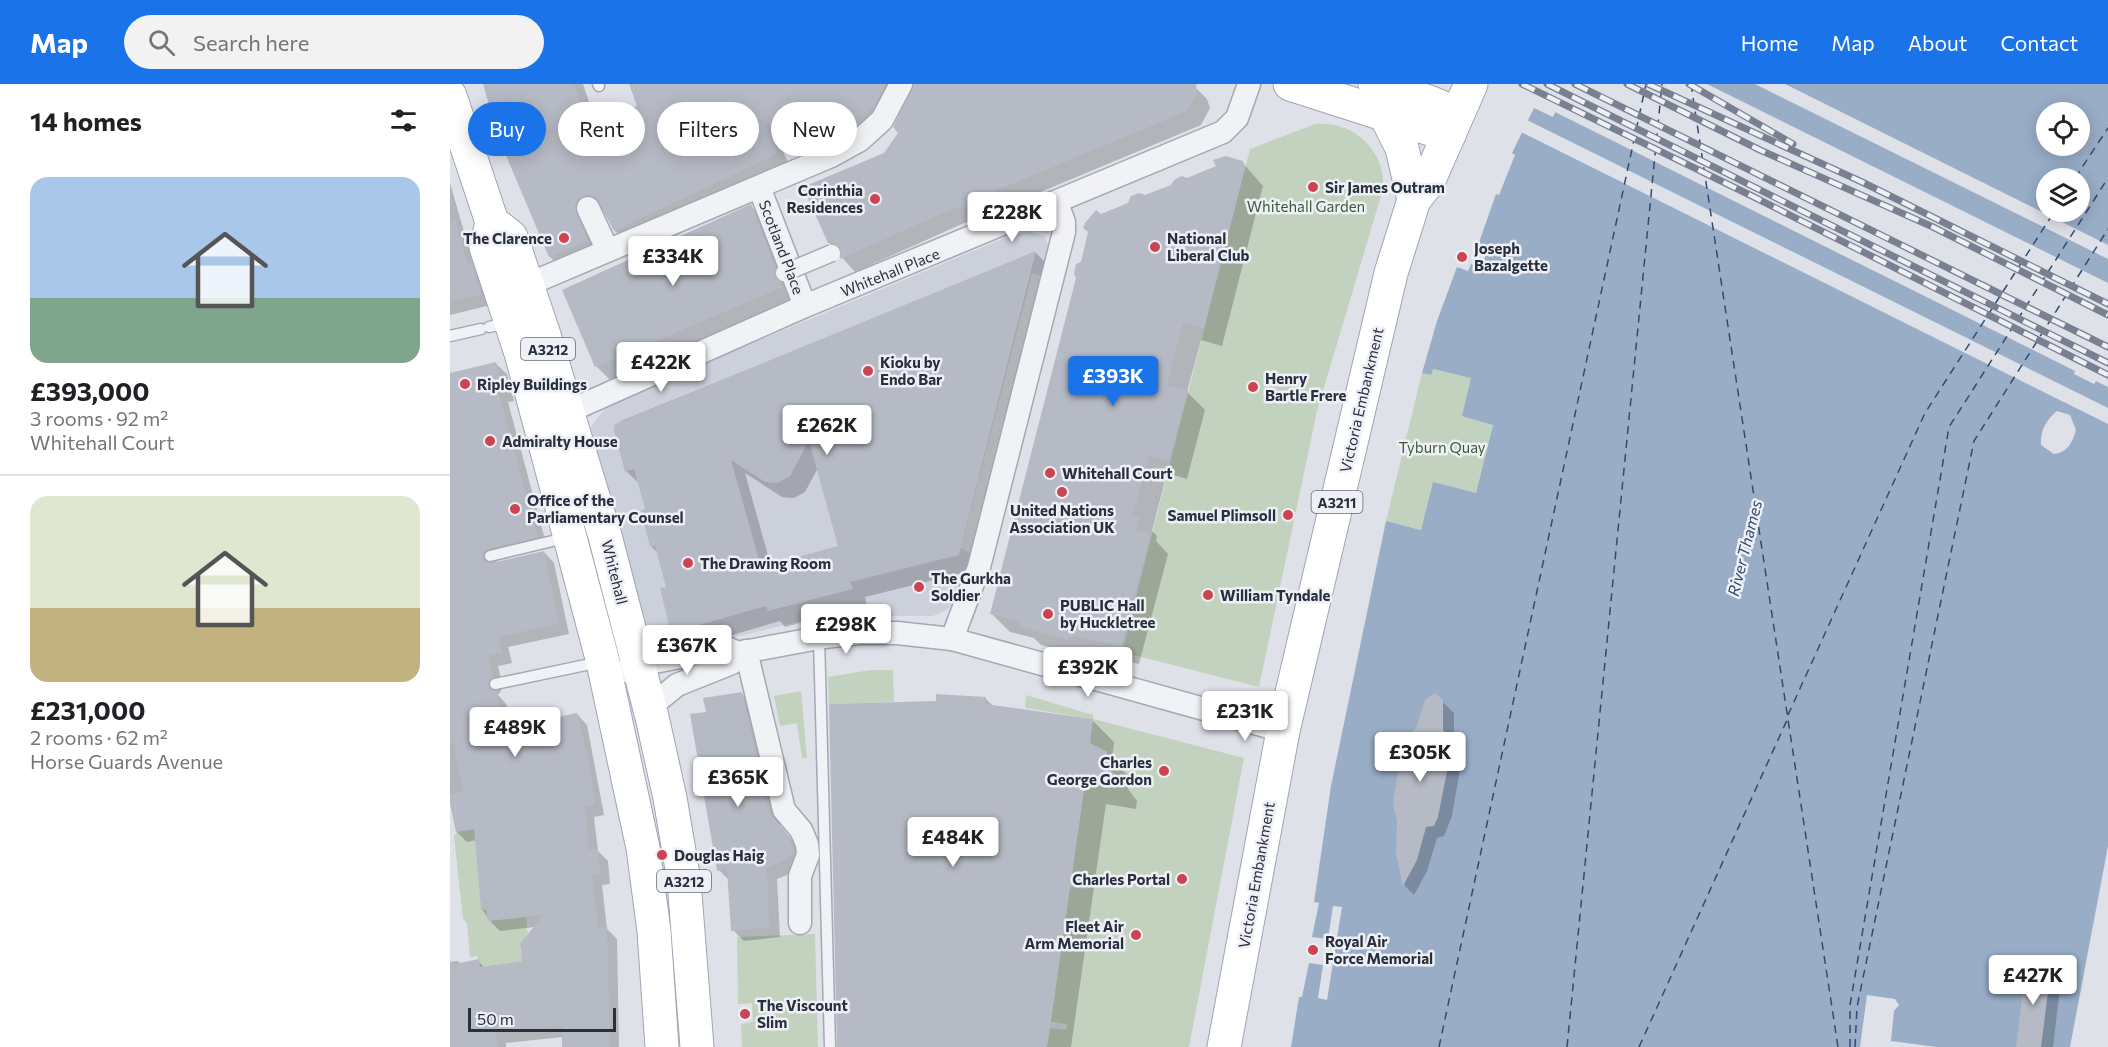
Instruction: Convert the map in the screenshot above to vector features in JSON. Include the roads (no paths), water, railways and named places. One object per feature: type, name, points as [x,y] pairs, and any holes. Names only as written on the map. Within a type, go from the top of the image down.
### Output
[{"type":"main road","points":[[1290,84],[1386,116],[1453,125]]},
{"type":"main road","points":[[1376,84],[1413,98],[1433,102],[1453,125]]},
{"type":"main road","name":"Victoria Embankment","points":[[1224,1047],[1283,731],[1391,273],[1414,200],[1428,182],[1471,84]]},
{"type":"main road","name":"Whitehall","points":[[450,96],[492,222],[511,237],[502,312],[554,418],[605,536],[650,707],[674,819],[684,881],[697,1047]]},
{"type":"main road","points":[[1386,116],[1402,148],[1414,200]]},
{"type":"main road","name":"Whitehall","points":[[554,418],[572,537],[603,662],[643,848],[655,947],[662,1047]]},
{"type":"main road","points":[[655,947],[689,944]]},
{"type":"street","points":[[502,312],[607,249],[831,156],[860,140],[882,120],[901,84]]},
{"type":"street","name":"Whitehall Place","points":[[554,418],[805,306],[1223,132],[1237,118],[1249,84]]},
{"type":"street","name":"Scotland Place","points":[[759,187],[805,306]]},
{"type":"street","points":[[952,639],[979,567],[1064,232],[1064,222],[1057,203]]},
{"type":"street","points":[[588,208],[607,249]]},
{"type":"street","points":[[784,273],[832,254]]},
{"type":"street","points":[[611,707],[611,696],[618,678],[624,671],[639,665],[727,648],[742,652],[819,638],[897,633],[952,639],[1283,731]]},
{"type":"street","points":[[650,707],[665,691],[732,663],[742,652]]},
{"type":"street","points":[[742,652],[784,810],[801,830],[807,844],[808,855],[800,876],[800,923]]},
{"type":"lane","points":[[450,336],[502,312]]},
{"type":"lane","points":[[490,556],[572,537]]},
{"type":"lane","points":[[819,638],[830,1047]]},
{"type":"lane","points":[[495,684],[603,662]]},
{"type":"water","name":"River Thames","points":[[1568,84],[2108,84],[2108,846],[2070,1047],[1291,1047],[1299,997],[1302,997],[1309,963],[1323,965],[1318,998],[1327,1000],[1342,907],[1333,906],[1328,939],[1312,937],[1319,903],[1314,902],[1331,786],[1386,521],[1421,530],[1433,482],[1476,493],[1493,425],[1462,416],[1471,378],[1433,369],[1431,375],[1422,373],[1437,321],[1457,267],[1468,271],[1471,264],[1482,267],[1486,254],[1476,251],[1496,194],[1499,195],[1515,155],[1512,153],[1534,108],[1553,117]],"holes":[[[2057,411],[2070,415],[2076,430],[2069,446],[2054,454],[2041,445],[2041,440],[2047,422]]]},
{"type":"railway","points":[[1522,84],[1754,197],[2108,375]]},
{"type":"railway","points":[[1547,84],[2108,363]]},
{"type":"railway","points":[[1575,84],[2108,347]]},
{"type":"railway","points":[[1627,84],[1760,150],[1933,227],[2108,315]]},
{"type":"railway","points":[[1648,84],[1862,182],[2108,304]]},
{"type":"railway","points":[[1689,84],[1793,144]]},
{"type":"place","name":"Sir James Outram","points":[[1313,187]]},
{"type":"place","name":"Corinthia Residences","points":[[875,199]]},
{"type":"place","name":"The Clarence","points":[[564,238]]},
{"type":"place","name":"National Liberal Club","points":[[1155,247]]},
{"type":"place","name":"Joseph Bazalgette","points":[[1462,257]]},
{"type":"place","name":"Kioku by Endo Bar","points":[[868,371]]},
{"type":"place","name":"Ripley Buildings","points":[[465,384]]},
{"type":"place","name":"Henry Bartle Frere","points":[[1253,387]]},
{"type":"place","name":"Admiralty House","points":[[490,441]]},
{"type":"place","name":"Whitehall Court","points":[[1050,473]]},
{"type":"place","name":"United Nations Association UK","points":[[1062,492]]},
{"type":"place","name":"Office of the Parliamentary Counsel","points":[[515,509]]},
{"type":"place","name":"Samuel Plimsoll","points":[[1288,515]]},
{"type":"place","name":"The Drawing Room","points":[[688,563]]},
{"type":"place","name":"The Gurkha Soldier","points":[[919,587]]},
{"type":"place","name":"William Tyndale","points":[[1208,595]]},
{"type":"place","name":"PUBLIC Hall by Huckletree","points":[[1048,614]]},
{"type":"place","name":"Charles George Gordon","points":[[1164,771]]},
{"type":"place","name":"Douglas Haig","points":[[662,855]]},
{"type":"place","name":"Charles Portal","points":[[1182,879]]},
{"type":"place","name":"Fleet Air Arm Memorial","points":[[1136,935]]},
{"type":"place","name":"Royal Air Force Memorial","points":[[1313,950]]},
{"type":"place","name":"The Viscount Slim","points":[[745,1014]]},
{"type":"park label","name":"Whitehall Garden","points":[[1306,206]]},
{"type":"park label","name":"Tyburn Quay","points":[[1442,447]]}]
